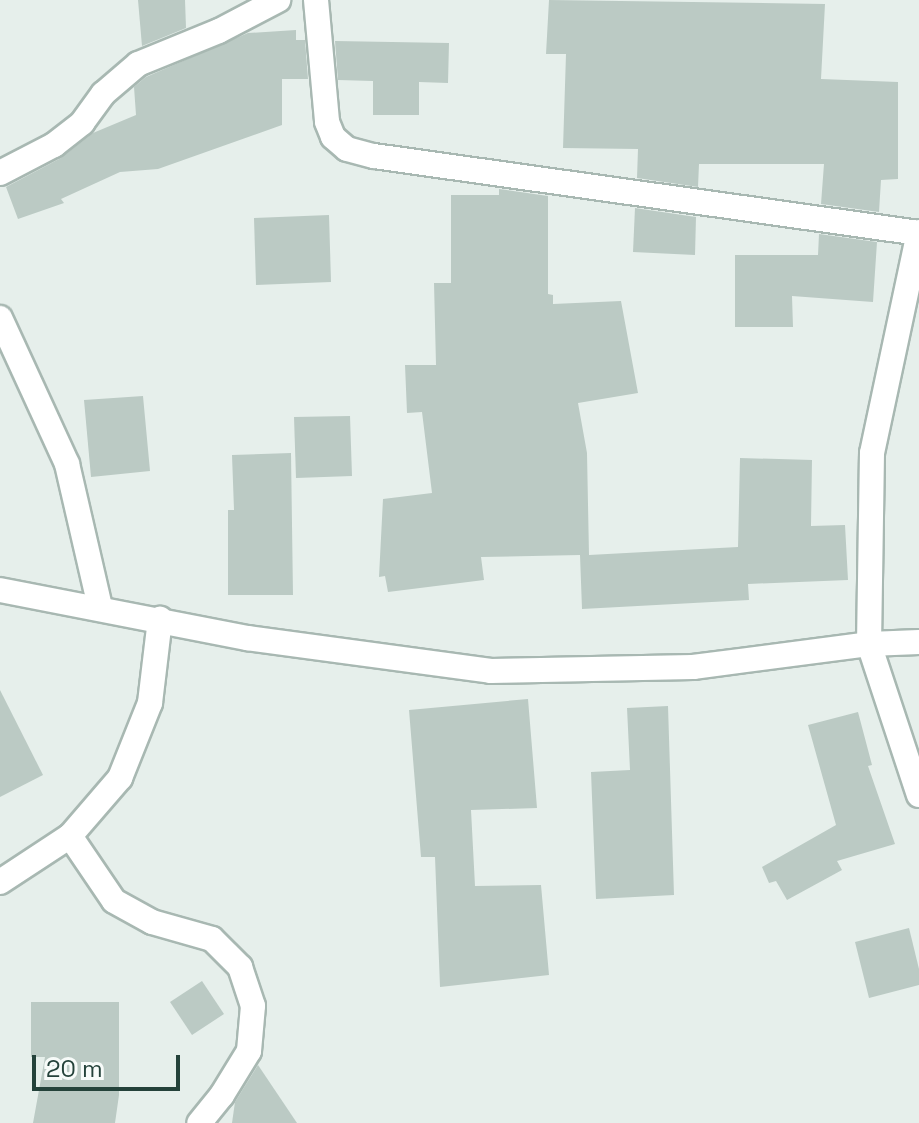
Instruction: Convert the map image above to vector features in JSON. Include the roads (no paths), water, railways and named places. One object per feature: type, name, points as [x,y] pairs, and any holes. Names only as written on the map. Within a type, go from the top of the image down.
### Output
[{"type":"street","points":[[0,173],[54,145],[82,123],[103,94],[138,64],[219,31],[278,0]]},
{"type":"street","points":[[316,0],[327,122],[333,137],[347,149],[374,156],[919,232],[872,453],[869,644],[919,795]]},
{"type":"street","points":[[0,318],[67,464],[100,607]]},
{"type":"street","points":[[0,590],[247,638],[491,671],[693,667],[869,644],[919,642]]},
{"type":"street","points":[[0,882],[70,836],[120,778],[150,703],[160,619]]},
{"type":"street","points":[[70,836],[114,901],[152,922],[212,939],[240,967],[253,1006],[249,1051],[222,1095],[199,1123]]}]
